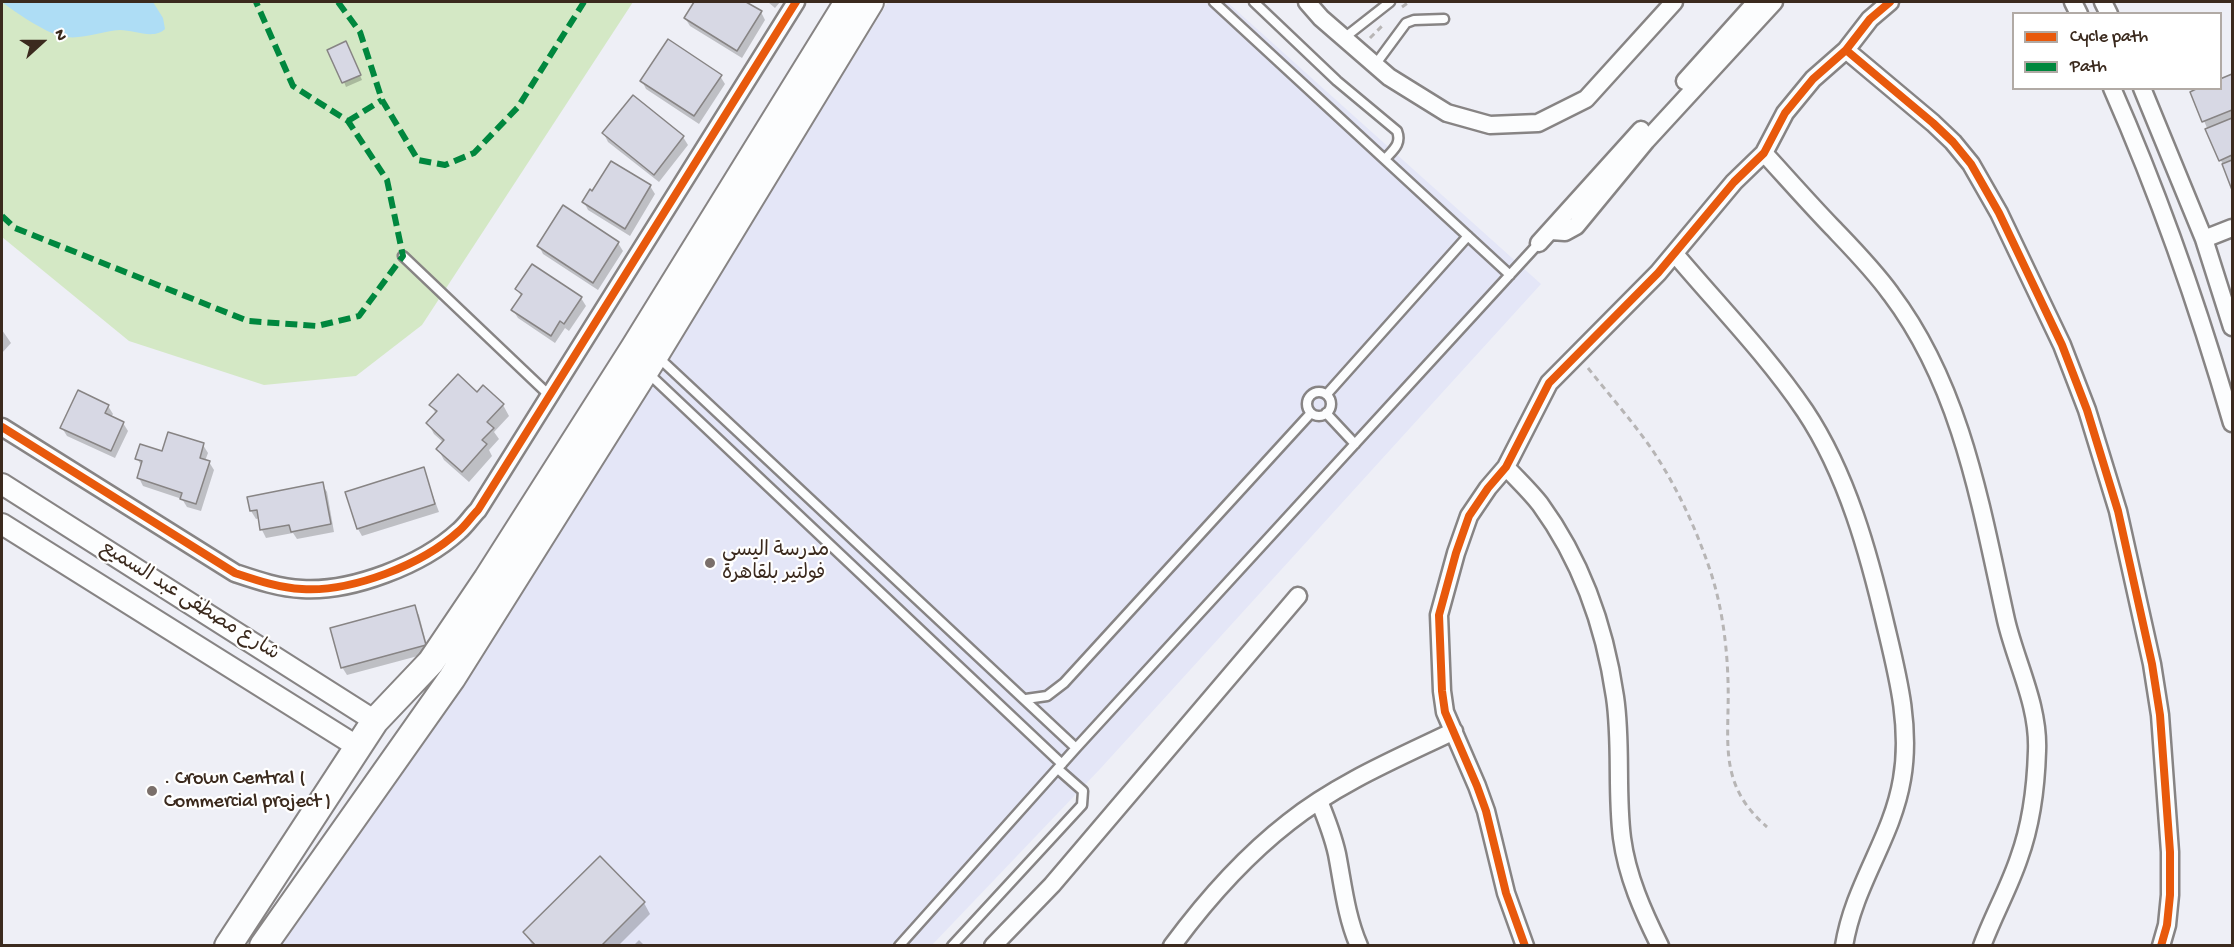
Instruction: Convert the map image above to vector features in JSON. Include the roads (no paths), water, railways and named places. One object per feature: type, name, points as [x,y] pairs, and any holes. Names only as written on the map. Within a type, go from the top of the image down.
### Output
[{"type":"main road","points":[[228,945],[375,721],[431,662],[487,579],[634,348],[848,2]]},
{"type":"main road","points":[[262,945],[452,678],[650,362],[870,2]]},
{"type":"street","points":[[2,427],[235,573],[302,589],[338,587],[370,579],[407,564],[459,531],[477,510],[796,2]]},
{"type":"street","points":[[1307,2],[1321,18],[1389,77],[1447,113],[1490,125],[1538,123],[1586,99],[1674,2]]},
{"type":"street","points":[[1545,237],[1756,2]]},
{"type":"street","points":[[1545,237],[1565,232],[1576,226],[1653,133],[1774,2]]},
{"type":"street","points":[[1526,945],[1506,894],[1480,794],[1445,712],[1442,692],[1438,615],[1469,516],[1506,466],[1549,383],[1675,254],[1734,182],[1764,153],[1785,113],[1813,79],[1846,50],[1870,19],[1890,2]]},
{"type":"street","points":[[1846,50],[1933,123],[1971,164],[1991,197],[2062,345],[2087,410],[2123,533],[2152,664],[2160,715],[2170,852],[2170,895],[2167,925],[2161,945]]},
{"type":"street","points":[[2113,90],[2173,238],[2211,350],[2232,423]]},
{"type":"street","points":[[2143,90],[2204,239],[2232,327]]},
{"type":"street","points":[[1764,153],[1863,259],[1892,294],[1938,371],[1972,469],[2009,632],[2032,704],[2037,750],[2025,839],[2019,860],[1982,945]]},
{"type":"street","points":[[2204,239],[2232,228]]},
{"type":"street","points":[[1675,254],[1776,371],[1806,413],[1831,459],[1851,507],[1879,596],[1902,698],[1905,756],[1897,803],[1885,836],[1861,886],[1844,945]]},
{"type":"street","points":[[1506,466],[1538,502],[1567,546],[1585,584],[1600,628],[1615,698],[1619,734],[1620,817],[1627,863],[1637,894],[1660,945]]},
{"type":"street","name":"شارع مصطفى عبد السميع","points":[[2,483],[375,721]]},
{"type":"street","name":"شارع مصطفى عبد السميع","points":[[2,524],[358,747]]},
{"type":"street","points":[[993,945],[1052,885],[1298,596]]},
{"type":"street","points":[[1172,945],[1197,912],[1226,880],[1289,822],[1353,780],[1454,731]]},
{"type":"street","points":[[1319,801],[1334,844],[1347,910],[1359,945]]},
{"type":"lane","points":[[1214,2],[1510,275]]},
{"type":"lane","points":[[1254,2],[1337,81],[1398,131],[1400,138],[1398,145],[1384,159]]},
{"type":"lane","points":[[1344,38],[1389,2]]},
{"type":"lane","points":[[1375,65],[1406,23],[1414,20],[1444,20]]},
{"type":"lane","points":[[1327,394],[1468,236]]},
{"type":"lane","points":[[899,945],[1076,748],[1545,237]]},
{"type":"lane","points":[[403,256],[549,395]]},
{"type":"lane","points":[[650,362],[1026,699],[1076,748]]},
{"type":"lane","points":[[650,362],[1080,788],[1084,796],[1082,805],[952,945]]},
{"type":"lane","points":[[1318,391],[1327,394],[1331,403],[1326,414],[1319,416],[1311,413],[1306,404],[1310,395],[1318,391]]},
{"type":"lane","points":[[1026,699],[1047,696],[1064,683],[1311,413]]},
{"type":"lane","points":[[1326,414],[1355,444]]},
{"type":"water","points":[[2,2],[153,2],[163,18],[165,29],[155,34],[120,30],[83,37],[61,36],[38,26]]},
{"type":"place","name":"مدرسة اليسي فولتير بلقاهرة","points":[[710,563]]},
{"type":"place","name":". Crown Central ( Commercial project )","points":[[152,791]]}]
